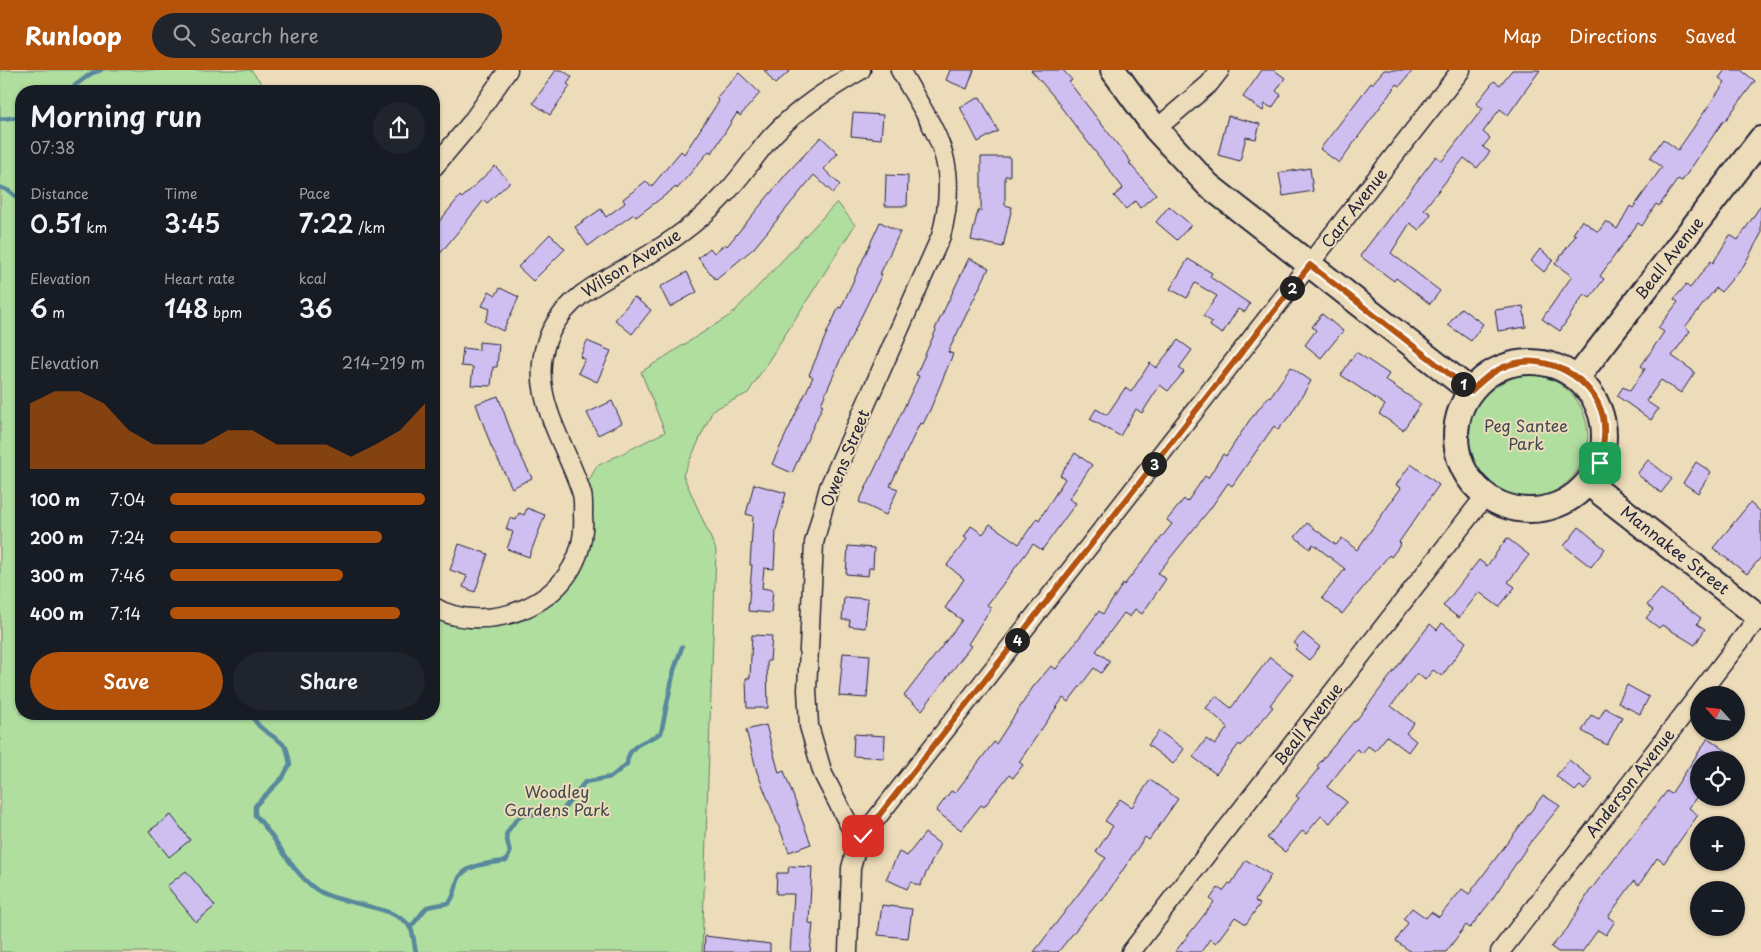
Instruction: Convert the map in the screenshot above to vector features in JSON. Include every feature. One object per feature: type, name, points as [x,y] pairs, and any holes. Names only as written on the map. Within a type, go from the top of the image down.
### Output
[{"type":"street","points":[[440,160],[471,124],[508,70]]},
{"type":"street","name":"Wilson Avenue","points":[[440,609],[473,619],[508,616],[540,602],[565,578],[574,565],[584,532],[582,493],[546,407],[541,383],[541,364],[551,331],[574,300],[590,286],[653,252],[703,215],[726,192],[780,128],[809,102],[861,70]]},
{"type":"street","name":"Owens Street","points":[[858,842],[823,774],[809,726],[806,690],[811,593],[814,543],[829,486],[941,236],[949,206],[948,172],[943,147],[900,70]]},
{"type":"street","points":[[1113,70],[1156,128],[1208,185],[1471,391]]},
{"type":"street","points":[[1156,128],[1209,84],[1220,70]]},
{"type":"street","name":"Carr Avenue","points":[[858,842],[1461,70]]},
{"type":"street","name":"Beall Avenue","points":[[1577,378],[1761,139]]},
{"type":"street","points":[[1533,362],[1556,366],[1577,378],[1593,395],[1602,416],[1605,440],[1600,463],[1588,483],[1571,499],[1550,508],[1520,510],[1505,507],[1485,496],[1469,478],[1459,457],[1458,450],[1456,434],[1460,411],[1471,391],[1488,374],[1510,364],[1533,362]]},
{"type":"street","name":"Mannakee Street","points":[[1588,483],[1760,616]]},
{"type":"street","name":"Beall Avenue","points":[[1132,952],[1485,496]]},
{"type":"street","name":"Anderson Avenue","points":[[1500,952],[1760,616]]},
{"type":"street","points":[[848,952],[851,868],[858,842]]},
{"type":"green space","name":"Woodley Gardens Park","points":[[0,70],[251,70],[263,85],[15,85],[15,720],[440,720],[440,608],[508,615],[565,578],[582,493],[597,466],[665,432],[641,372],[732,314],[837,202],[855,225],[748,393],[713,410],[683,475],[716,550],[702,952],[0,952]]},
{"type":"green space","name":"Peg Santee Park","points":[[1526,374],[1550,379],[1561,384],[1570,392],[1578,401],[1583,412],[1588,436],[1583,460],[1578,471],[1570,480],[1561,488],[1550,493],[1526,498],[1502,493],[1491,488],[1482,480],[1474,471],[1469,460],[1464,436],[1469,412],[1474,401],[1482,392],[1491,384],[1502,379]]},
{"type":"building","points":[[556,70],[562,70],[572,77],[567,84],[570,86],[550,115],[533,103]]},
{"type":"building","points":[[764,70],[791,70],[775,84]]},
{"type":"building","points":[[950,70],[974,70],[967,89],[946,80]]},
{"type":"building","points":[[1031,70],[1063,70],[1072,80],[1069,82],[1131,162],[1129,163],[1156,194],[1140,208],[1135,201],[1126,209],[1114,196],[1123,188],[1061,105]]},
{"type":"building","points":[[1262,70],[1274,70],[1285,78],[1276,91],[1281,95],[1272,108],[1265,104],[1263,111],[1243,97]]},
{"type":"building","points":[[1384,70],[1413,70],[1400,86],[1397,84],[1339,163],[1320,149],[1371,83]]},
{"type":"building","points":[[1512,70],[1540,70],[1508,115],[1500,109],[1483,132],[1490,138],[1483,147],[1490,152],[1477,168],[1464,158],[1424,209],[1431,214],[1419,230],[1410,223],[1391,253],[1440,291],[1430,304],[1396,278],[1394,281],[1360,256],[1436,156],[1442,161],[1483,108],[1476,104],[1494,81],[1500,85]]},
{"type":"building","points":[[1725,70],[1741,70],[1755,81],[1724,120],[1682,181],[1678,179],[1659,206],[1656,204],[1642,226],[1638,223],[1600,276],[1604,279],[1590,298],[1584,294],[1560,331],[1542,319],[1572,276],[1555,264],[1576,235],[1573,234],[1582,220],[1598,232],[1606,221],[1617,229],[1630,206],[1633,208],[1662,167],[1650,158],[1663,139],[1678,150],[1725,82],[1719,78]]},
{"type":"building","points":[[739,73],[760,93],[740,116],[737,113],[712,153],[709,151],[677,189],[676,187],[636,217],[634,214],[588,246],[575,227],[601,209],[606,217],[625,203],[623,199],[646,181],[651,187],[681,151],[684,154],[719,101],[716,98]]},
{"type":"building","points":[[980,97],[998,131],[978,142],[960,107]]},
{"type":"building","points":[[853,113],[883,115],[881,139],[851,136]]},
{"type":"building","points":[[1228,116],[1260,124],[1256,139],[1246,137],[1240,161],[1218,155]]},
{"type":"building","points":[[821,137],[838,153],[824,169],[840,185],[833,193],[814,175],[754,248],[716,280],[698,258],[710,248],[714,253],[725,244],[727,246],[787,173]]},
{"type":"building","points":[[981,157],[1010,157],[1010,176],[1005,176],[1005,205],[1012,207],[1003,247],[971,240],[978,210],[981,211]]},
{"type":"building","points":[[495,166],[510,182],[487,203],[484,200],[440,254],[440,221],[460,196],[462,198]]},
{"type":"building","points":[[1310,168],[1313,191],[1283,196],[1279,173]]},
{"type":"building","points":[[886,175],[908,176],[907,206],[885,206]]},
{"type":"building","points":[[1761,205],[1761,234],[1744,265],[1721,292],[1716,288],[1685,327],[1690,331],[1672,356],[1695,372],[1681,393],[1661,380],[1646,401],[1658,409],[1651,420],[1617,396],[1623,387],[1630,391],[1645,369],[1641,366],[1664,332],[1658,328],[1678,302],[1674,299],[1686,285],[1690,288],[1711,261],[1713,263],[1730,235],[1738,240]]},
{"type":"building","points":[[1169,206],[1191,225],[1177,240],[1156,222]]},
{"type":"building","points":[[880,222],[900,232],[880,274],[882,274],[841,358],[821,404],[823,405],[792,473],[772,464],[813,377],[809,375],[828,330],[839,307],[841,308]]},
{"type":"building","points":[[550,234],[565,249],[533,281],[518,267]]},
{"type":"building","points":[[1540,249],[1553,260],[1544,272],[1531,261]]},
{"type":"building","points":[[969,258],[989,268],[948,352],[953,354],[930,410],[923,424],[920,423],[890,486],[898,489],[886,515],[859,502],[919,376],[916,375],[935,329]]},
{"type":"building","points":[[1188,259],[1212,273],[1210,277],[1250,304],[1245,312],[1238,309],[1222,334],[1210,326],[1212,322],[1203,316],[1217,296],[1195,283],[1187,298],[1170,289]]},
{"type":"building","points":[[687,272],[697,292],[670,307],[660,287]]},
{"type":"building","points":[[500,288],[519,297],[503,331],[485,322],[490,309],[482,306],[489,291],[496,295]]},
{"type":"building","points":[[634,297],[651,310],[632,334],[615,320]]},
{"type":"building","points":[[1523,306],[1526,327],[1498,331],[1495,310]]},
{"type":"building","points":[[1461,308],[1483,324],[1471,341],[1448,325]]},
{"type":"building","points":[[1322,314],[1343,331],[1321,358],[1305,345],[1316,330],[1312,327]]},
{"type":"building","points":[[1178,340],[1192,350],[1179,368],[1184,372],[1168,391],[1160,385],[1142,413],[1136,409],[1120,436],[1090,419],[1096,409],[1107,415],[1125,388],[1131,392],[1150,363],[1156,368]]},
{"type":"building","points":[[587,341],[611,351],[597,382],[578,373],[585,359],[580,357]]},
{"type":"building","points":[[479,342],[499,344],[497,367],[493,367],[491,386],[471,385],[473,367],[461,366],[463,348],[479,350]]},
{"type":"building","points":[[1356,352],[1389,374],[1385,380],[1421,404],[1403,430],[1379,414],[1385,405],[1341,375]]},
{"type":"building","points":[[1291,367],[1311,381],[1291,414],[1278,430],[1274,426],[1232,486],[1228,483],[1210,509],[1158,573],[1166,579],[1142,614],[1135,609],[1130,617],[1124,613],[1096,651],[1110,661],[1101,673],[1094,668],[1068,702],[1063,698],[1019,762],[1023,765],[1013,778],[1009,775],[984,807],[981,805],[961,830],[936,811],[951,791],[955,793],[994,742],[996,744],[1033,687],[1051,666],[1056,669],[1099,611],[1103,614],[1123,584],[1172,524],[1167,520],[1184,499],[1187,502],[1205,476],[1208,478],[1223,454],[1226,456],[1249,421],[1270,397]]},
{"type":"building","points":[[498,396],[517,448],[532,478],[512,488],[491,446],[476,404]]},
{"type":"building","points":[[612,401],[622,423],[598,435],[587,413]]},
{"type":"building","points":[[1075,453],[1092,465],[1069,499],[1076,503],[1042,550],[1033,544],[987,605],[991,608],[968,644],[971,646],[922,710],[904,696],[962,620],[945,608],[964,579],[947,565],[967,539],[964,537],[971,526],[983,534],[990,524],[1019,544],[1037,518],[1039,520],[1065,479],[1060,475]]},
{"type":"building","points":[[1648,460],[1672,479],[1661,493],[1637,474]]},
{"type":"building","points":[[1696,462],[1711,472],[1698,493],[1683,483]]},
{"type":"building","points":[[1411,464],[1439,485],[1399,542],[1401,544],[1391,557],[1389,555],[1342,614],[1322,598],[1345,569],[1313,544],[1310,549],[1295,537],[1307,523],[1336,545],[1342,538],[1357,550],[1401,488],[1396,485]]},
{"type":"building","points":[[754,484],[786,493],[776,530],[774,569],[764,568],[762,588],[773,590],[771,613],[748,611],[752,565],[750,565],[753,516],[746,514]]},
{"type":"building","points":[[1750,503],[1761,512],[1761,557],[1747,574],[1713,548]]},
{"type":"building","points":[[527,508],[545,515],[529,557],[507,549],[513,532],[506,529],[510,518],[516,520],[519,513],[524,515]]},
{"type":"building","points":[[1579,527],[1605,549],[1591,567],[1564,546]]},
{"type":"building","points":[[1507,538],[1529,555],[1508,582],[1515,587],[1499,607],[1479,592],[1459,618],[1443,606],[1479,560],[1487,566]]},
{"type":"building","points":[[459,544],[488,554],[475,592],[463,587],[467,576],[450,570]]},
{"type":"building","points":[[848,546],[874,548],[873,568],[869,568],[868,576],[846,574]]},
{"type":"building","points":[[1661,589],[1701,618],[1697,624],[1705,629],[1695,645],[1662,625],[1659,628],[1646,618],[1653,610],[1647,605]]},
{"type":"building","points":[[844,597],[868,599],[865,628],[849,626],[850,620],[842,620]]},
{"type":"building","points":[[1442,623],[1466,642],[1442,676],[1433,670],[1425,680],[1417,673],[1391,706],[1414,723],[1406,733],[1416,741],[1408,752],[1387,736],[1375,751],[1368,746],[1362,753],[1357,749],[1327,787],[1347,802],[1330,823],[1321,816],[1306,834],[1302,831],[1285,852],[1267,838],[1299,798],[1296,796],[1319,768],[1317,766],[1355,722],[1430,624],[1437,630]]},
{"type":"building","points":[[1303,633],[1320,647],[1309,660],[1295,649],[1298,646],[1294,643]]},
{"type":"building","points":[[752,635],[772,636],[770,661],[767,661],[768,708],[747,708],[746,678],[750,678]]},
{"type":"building","points":[[843,653],[870,655],[867,698],[839,696]]},
{"type":"building","points":[[1270,657],[1293,675],[1270,705],[1273,707],[1241,746],[1239,744],[1216,774],[1193,757],[1206,739],[1215,745],[1228,727],[1206,708],[1216,696],[1231,708]]},
{"type":"building","points":[[1627,685],[1649,697],[1640,714],[1618,703]]},
{"type":"building","points":[[1605,708],[1622,717],[1607,745],[1582,731],[1591,715],[1599,719]]},
{"type":"building","points":[[766,725],[779,773],[784,771],[811,844],[789,852],[757,772],[746,730]]},
{"type":"building","points":[[1159,731],[1184,749],[1173,764],[1148,745]]},
{"type":"building","points":[[854,734],[885,736],[884,758],[853,756]]},
{"type":"building","points":[[1706,741],[1712,741],[1727,751],[1699,751]]},
{"type":"building","points":[[1569,760],[1593,779],[1584,790],[1580,786],[1575,791],[1556,776]]},
{"type":"building","points":[[1690,765],[1689,808],[1698,815],[1690,816],[1690,826],[1664,863],[1657,858],[1639,885],[1634,881],[1608,917],[1615,921],[1606,935],[1598,930],[1582,952],[1558,952],[1551,947],[1567,929],[1589,892],[1667,791],[1671,794]]},
{"type":"building","points":[[1150,780],[1178,799],[1149,840],[1145,837],[1102,901],[1100,900],[1058,952],[1034,952],[1106,858],[1096,852],[1113,826],[1105,821],[1120,799],[1132,807]]},
{"type":"building","points":[[1543,795],[1560,806],[1529,844],[1491,901],[1470,928],[1466,925],[1446,952],[1411,952],[1396,941],[1408,923],[1403,919],[1412,908],[1426,918],[1431,912],[1439,917],[1462,889],[1469,894]]},
{"type":"building","points":[[171,815],[190,840],[169,857],[149,831]]},
{"type":"building","points":[[925,833],[940,844],[920,886],[911,882],[907,889],[886,879],[899,852],[907,856]]},
{"type":"building","points":[[1246,860],[1271,875],[1255,901],[1260,904],[1246,924],[1235,917],[1216,943],[1210,939],[1201,952],[1175,952],[1214,902],[1210,899],[1218,888],[1223,891],[1229,883],[1231,884]]},
{"type":"building","points":[[789,866],[812,867],[809,923],[813,924],[810,952],[790,952],[794,894],[776,894],[777,873],[788,873]]},
{"type":"building","points":[[186,871],[215,906],[196,922],[167,886]]},
{"type":"building","points":[[882,905],[912,909],[908,938],[878,935]]},
{"type":"building","points":[[705,936],[770,944],[770,952],[704,952]]},
{"type":"waterway","points":[[75,85],[92,73],[101,70]]},
{"type":"waterway","points":[[0,119],[15,118]]},
{"type":"waterway","points":[[0,187],[15,196]]},
{"type":"waterway","points":[[410,928],[427,907],[449,903],[454,895],[458,880],[466,871],[479,865],[506,861],[510,853],[506,835],[518,818],[529,814],[559,815],[585,782],[611,777],[627,764],[628,757],[635,747],[661,733],[674,670],[682,647]]},
{"type":"waterway","points":[[255,720],[263,730],[286,748],[290,764],[283,777],[255,806],[255,815],[299,874],[308,883],[327,895],[382,910],[405,921],[411,929],[416,952]]},
{"type":"route","points":[[863,836],[1310,265],[1471,391],[1488,374],[1510,364],[1533,362],[1556,366],[1577,378],[1593,395],[1602,416],[1605,440],[1600,463]]}]
